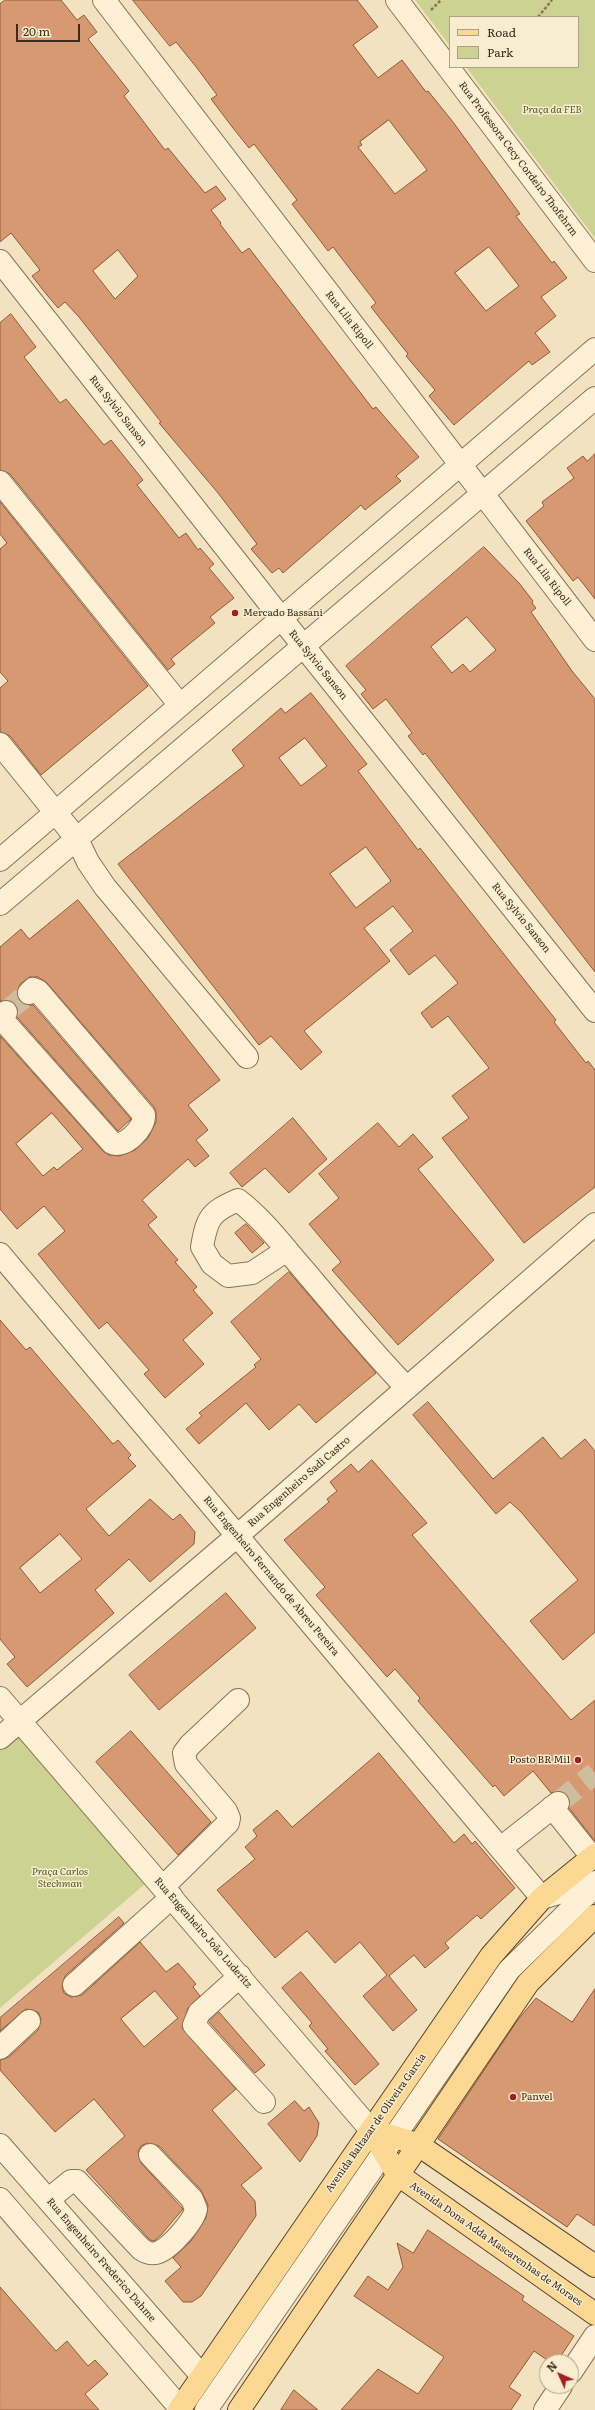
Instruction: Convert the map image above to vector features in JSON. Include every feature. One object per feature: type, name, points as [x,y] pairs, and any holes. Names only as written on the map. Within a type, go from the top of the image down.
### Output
[{"type":"main road","name":"Avenida Baltazar de Oliveira Garcia","points":[[179,2409],[491,1956],[542,1898],[594,1856]]},
{"type":"main road","points":[[240,2410],[417,2144],[528,1983],[593,1913]]},
{"type":"main road","name":"Rua Engenheiro João Luderitz","points":[[371,2130],[389,2145],[397,2174]]},
{"type":"main road","points":[[389,2145],[417,2144],[595,2266]]},
{"type":"main road","name":"Avenida Dona Adda Mascarenhas de Moraes","points":[[397,2174],[595,2314]]},
{"type":"street","name":"Rua Lila Ripoll","points":[[104,0],[595,640]]},
{"type":"street","name":"Rua Professora Cecy Cordeiro Thofehrm","points":[[397,0],[595,261]]},
{"type":"street","name":"Rua Sylvio Sanson","points":[[0,261],[303,646],[595,1011]]},
{"type":"street","points":[[0,860],[595,348]]},
{"type":"street","points":[[0,904],[595,398]]},
{"type":"street","points":[[0,482],[180,705]]},
{"type":"street","points":[[0,744],[77,839],[88,862],[105,887],[247,1057]]},
{"type":"street","points":[[2,1015],[112,1143],[116,1145],[122,1144],[142,1127],[145,1121],[144,1115],[38,991],[33,989],[29,993]]},
{"type":"street","name":"Rua Engenheiro Sadi Castro","points":[[0,1738],[237,1536],[595,1224]]},
{"type":"street","points":[[287,1250],[380,1360],[407,1388]]},
{"type":"street","name":"Rua Engenheiro Fernando de Abreu Pereira","points":[[0,1254],[542,1898]]},
{"type":"street","name":"Rua Engenheiro João Luderitz","points":[[0,1698],[19,1722],[168,1892],[371,2130]]},
{"type":"street","points":[[74,1985],[168,1892],[228,1823],[229,1818],[226,1810],[186,1764],[184,1753],[190,1744],[238,1700]]},
{"type":"street","points":[[500,1848],[555,1805],[594,1856]]},
{"type":"street","points":[[542,1898],[595,1882]]},
{"type":"street","points":[[206,2410],[509,1970],[595,1886]]},
{"type":"street","points":[[240,1976],[199,2013],[194,2025],[264,2102]]},
{"type":"street","points":[[0,2048],[29,2021]]},
{"type":"street","name":"Rua Engenheiro Frederico Dahme","points":[[0,2145],[202,2376]]},
{"type":"street","points":[[48,2200],[71,2181],[77,2181],[141,2249],[147,2253],[158,2252],[165,2249],[192,2221],[196,2209],[192,2199],[150,2155]]},
{"type":"street","points":[[0,2199],[179,2409]]},
{"type":"street","points":[[579,2360],[595,2336]]},
{"type":"street","points":[[545,2410],[556,2394]]},
{"type":"path","points":[[539,16],[552,0]]},
{"type":"green space","name":"Praça da FEB","points":[[415,0],[595,0],[595,238],[467,68],[579,68],[579,16],[449,16],[449,45]]},
{"type":"green space","name":"Praça Carlos Stechman","points":[[16,1733],[145,1884],[0,2008],[0,1747]]},
{"type":"building","points":[[5,0],[61,0],[77,20],[84,15],[97,32],[88,39],[129,91],[124,96],[165,150],[168,148],[205,193],[216,186],[226,199],[211,210],[221,223],[220,224],[242,253],[249,248],[373,409],[376,407],[419,457],[396,476],[401,481],[365,510],[361,505],[283,573],[279,568],[272,573],[251,549],[257,544],[218,493],[159,423],[161,422],[79,317],[65,302],[58,308],[47,295],[32,276],[40,270],[11,233],[0,242],[0,4]],"holes":[[[118,250],[138,276],[115,299],[93,271]]]},
{"type":"building","points":[[133,0],[357,0],[378,27],[353,45],[378,78],[402,60],[426,92],[428,91],[453,122],[520,214],[516,216],[552,263],[554,261],[567,278],[541,297],[556,316],[535,333],[550,352],[532,365],[529,361],[454,425],[429,396],[435,390],[406,356],[408,354],[371,307],[376,303],[333,247],[328,251],[292,204],[297,200],[254,144],[249,148],[233,128],[211,99],[217,95],[197,68],[176,42],[170,46]],"holes":[[[389,120],[427,170],[395,194],[358,147],[362,145],[360,142]],[[489,247],[519,286],[486,311],[455,273]]]},
{"type":"building","points":[[11,314],[36,347],[24,357],[38,375],[60,403],[66,399],[104,445],[111,440],[143,480],[137,485],[179,538],[186,533],[198,550],[200,548],[214,564],[209,568],[234,598],[210,617],[215,623],[171,659],[175,664],[168,670],[10,474],[0,470],[0,323]]},
{"type":"building","points":[[595,454],[595,599],[578,577],[573,581],[526,521],[544,506],[542,502],[574,478],[567,468],[583,456],[587,461]]},
{"type":"building","points":[[0,502],[148,686],[41,775],[10,736],[0,732],[0,688],[8,681],[0,672],[0,549],[7,543],[0,534]]},
{"type":"building","points":[[484,547],[519,583],[533,601],[532,603],[536,608],[531,612],[572,671],[595,699],[595,972],[425,753],[423,755],[408,736],[412,733],[386,699],[373,709],[361,694],[366,690],[346,666]],"holes":[[[467,617],[496,650],[470,672],[463,664],[452,673],[431,647]]]},
{"type":"building","points":[[311,693],[367,764],[358,771],[418,850],[420,848],[556,1020],[554,1022],[586,1063],[588,1061],[595,1070],[595,1187],[524,1243],[442,1138],[469,1118],[452,1096],[489,1068],[448,1016],[432,1028],[421,1013],[458,983],[435,955],[409,975],[390,950],[413,931],[393,906],[364,928],[390,961],[304,1031],[322,1052],[301,1070],[271,1036],[259,1045],[118,864],[244,766],[232,750],[281,708],[285,713]],"holes":[[[305,738],[327,766],[301,786],[279,758]],[[366,847],[391,881],[356,908],[330,874]]]},
{"type":"building","points":[[78,900],[220,1080],[188,1105],[208,1130],[196,1140],[209,1156],[195,1167],[188,1159],[142,1200],[157,1217],[148,1225],[178,1260],[175,1262],[197,1287],[193,1290],[213,1313],[183,1340],[204,1364],[165,1398],[144,1374],[149,1370],[107,1322],[99,1329],[38,1254],[65,1231],[44,1206],[17,1229],[0,1209],[0,1036],[103,1151],[109,1155],[119,1156],[135,1150],[148,1138],[156,1122],[156,1112],[154,1107],[47,983],[38,977],[30,977],[20,984],[17,997],[25,1005],[33,1005],[131,1119],[118,1131],[17,1017],[18,1010],[15,1004],[10,1000],[0,1001],[0,947],[21,929],[29,939]],"holes":[[[52,1113],[83,1149],[57,1170],[54,1167],[43,1176],[16,1144]]]},
{"type":"building","points":[[293,1118],[327,1159],[289,1193],[265,1168],[242,1187],[230,1173]]},
{"type":"building","points":[[378,1123],[399,1147],[413,1134],[433,1157],[418,1169],[494,1260],[398,1345],[332,1270],[341,1262],[309,1224],[339,1198],[319,1174]]},
{"type":"building","points":[[246,1224],[264,1243],[252,1253],[235,1233]]},
{"type":"building","points":[[289,1272],[376,1373],[316,1423],[299,1404],[269,1430],[246,1403],[199,1444],[186,1429],[202,1416],[199,1413],[256,1367],[254,1365],[261,1359],[231,1322]]},
{"type":"building","points":[[0,1320],[26,1350],[30,1347],[113,1444],[118,1440],[131,1455],[128,1458],[136,1466],[86,1509],[109,1536],[150,1499],[173,1520],[180,1514],[195,1532],[194,1544],[150,1582],[129,1559],[95,1590],[114,1613],[27,1687],[7,1664],[15,1657],[0,1639]],"holes":[[[60,1534],[82,1559],[40,1593],[20,1568]]]},
{"type":"building","points":[[428,1402],[493,1479],[543,1437],[561,1459],[585,1439],[595,1451],[595,1632],[563,1660],[530,1621],[578,1580],[521,1512],[510,1502],[496,1514],[413,1415]]},
{"type":"building","points":[[372,1460],[427,1523],[412,1535],[571,1720],[595,1700],[595,1841],[569,1808],[570,1802],[568,1795],[562,1791],[551,1793],[533,1771],[504,1796],[495,1785],[493,1787],[418,1701],[420,1698],[395,1669],[387,1677],[316,1595],[325,1587],[284,1540],[329,1502],[327,1499],[337,1491],[330,1482],[351,1464],[358,1472]]},
{"type":"building","points":[[226,1593],[256,1628],[159,1710],[129,1675]]},
{"type":"building","points":[[131,1731],[211,1822],[178,1855],[96,1762]]},
{"type":"building","points":[[379,1753],[454,1843],[464,1834],[472,1844],[475,1841],[515,1888],[481,1919],[477,1915],[445,1943],[449,1948],[425,1968],[414,1955],[389,1976],[417,2010],[393,2031],[363,1996],[387,1975],[360,1942],[335,1963],[307,1931],[275,1958],[217,1890],[255,1859],[245,1847],[257,1836],[253,1830],[277,1810],[292,1827]]},
{"type":"building","points":[[119,1917],[124,1923],[65,1976],[62,1987],[64,1993],[71,1997],[82,1995],[140,1942],[166,1972],[178,1963],[196,1984],[193,1987],[200,1996],[188,2008],[182,2028],[236,2089],[212,2110],[262,2168],[241,2185],[255,2201],[256,2216],[201,2296],[192,2302],[183,2302],[165,2281],[181,2267],[173,2258],[191,2241],[206,2218],[208,2205],[201,2190],[159,2146],[147,2143],[141,2146],[138,2152],[141,2163],[183,2209],[161,2235],[154,2241],[150,2240],[86,2170],[125,2136],[94,2099],[55,2132],[0,2070],[0,2060],[9,2057],[38,2030],[41,2019],[38,2012],[26,2009],[0,2031],[0,2018]],"holes":[[[155,1991],[178,2018],[144,2047],[121,2019]]]},
{"type":"building","points":[[301,1972],[379,2064],[355,2085],[325,2051],[328,2049],[309,2026],[312,2023],[282,1988]]},
{"type":"building","points":[[595,1989],[595,2226],[577,2214],[567,2227],[438,2139],[517,2021],[536,1998],[572,2022]]},
{"type":"building","points":[[219,2012],[265,2065],[255,2073],[209,2022]]},
{"type":"building","points":[[295,2101],[304,2111],[309,2107],[319,2123],[317,2136],[300,2162],[268,2124]]},
{"type":"building","points":[[428,2230],[524,2296],[522,2300],[574,2336],[562,2354],[539,2354],[534,2351],[509,2387],[521,2395],[511,2410],[341,2410],[378,2369],[418,2394],[444,2357],[354,2296],[368,2276],[388,2290],[403,2267],[397,2243],[413,2253]]},
{"type":"building","points":[[0,2287],[56,2351],[67,2341],[88,2366],[95,2360],[108,2374],[85,2394],[99,2410],[0,2410]]},
{"type":"building","points":[[294,2390],[318,2410],[281,2410]]},
{"type":"tunnel","points":[[6,1012],[29,993]]},
{"type":"tunnel","points":[[558,1803],[595,1773]]},
{"type":"place","name":"Mercado Bassani","points":[[235,613]]},
{"type":"place","name":"Posto BR Mil","points":[[578,1760]]},
{"type":"place","name":"Panvel","points":[[513,2097]]}]
